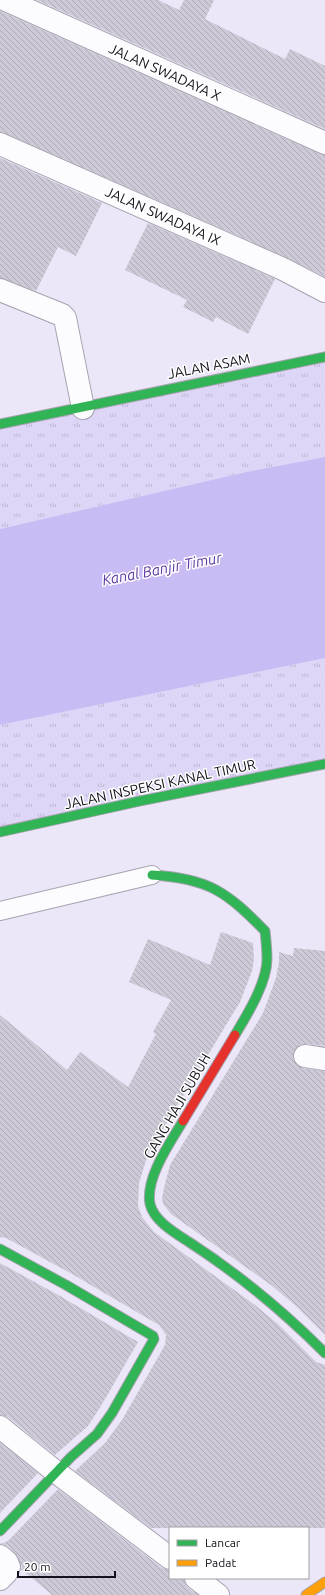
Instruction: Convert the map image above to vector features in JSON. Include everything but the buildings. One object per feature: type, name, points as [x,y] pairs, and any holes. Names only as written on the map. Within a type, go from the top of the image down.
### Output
[{"type":"street","name":"JALAN SWADAYA X","points":[[6,0],[325,143]]},
{"type":"street","name":"JALAN SWADAYA IX","points":[[0,144],[284,269],[325,291]]},
{"type":"street","points":[[0,290],[62,315],[65,318],[90,406]]},
{"type":"street","name":"JALAN ASAM","points":[[0,424],[325,357]]},
{"type":"street","name":"JALAN INSPEKSI KANAL TIMUR","points":[[0,832],[154,798],[325,764]]},
{"type":"street","name":"GANG HAJI SUBUH","points":[[152,874],[193,881],[212,887],[233,900],[265,931],[267,960],[264,975],[251,1008],[159,1160],[151,1186],[150,1199],[152,1210],[185,1241],[207,1254],[264,1296],[325,1353]]},
{"type":"street","points":[[0,1250],[73,1289],[154,1337],[112,1413],[97,1434],[56,1472],[0,1531]]},
{"type":"street","points":[[0,1427],[56,1472],[169,1557]]},
{"type":"street","points":[[0,1556],[7,1562],[9,1567],[6,1573],[0,1578]]},
{"type":"street","points":[[197,1579],[218,1595]]},
{"type":"street","points":[[306,1595],[325,1582]]},
{"type":"lane","points":[[0,911],[152,874]]},
{"type":"green space","points":[[325,359],[325,457],[246,472],[0,529],[0,425]]},
{"type":"green space","points":[[325,658],[325,767],[0,836],[0,725]]},
{"type":"water","name":"Kanal Banjir Timur","points":[[325,457],[325,658],[0,725],[0,529],[246,472]]},
{"type":"traffic: fast","points":[[0,424],[325,357]]},
{"type":"traffic: fast","points":[[0,832],[140,801],[325,764]]},
{"type":"traffic: fast","points":[[152,875],[188,880],[215,890],[239,906],[265,931],[267,959],[264,978],[256,998],[235,1035]]},
{"type":"traffic: fast","points":[[183,1121],[160,1161],[151,1183],[149,1194],[152,1210],[160,1221],[166,1226],[226,1267],[260,1294],[293,1322],[325,1353]]},
{"type":"traffic: fast","points":[[0,1249],[66,1285],[153,1336],[154,1339],[112,1413],[97,1434],[71,1457],[0,1531]]},
{"type":"traffic: slow","points":[[306,1595],[325,1582]]},
{"type":"traffic: jam","points":[[183,1121],[235,1035]]}]
